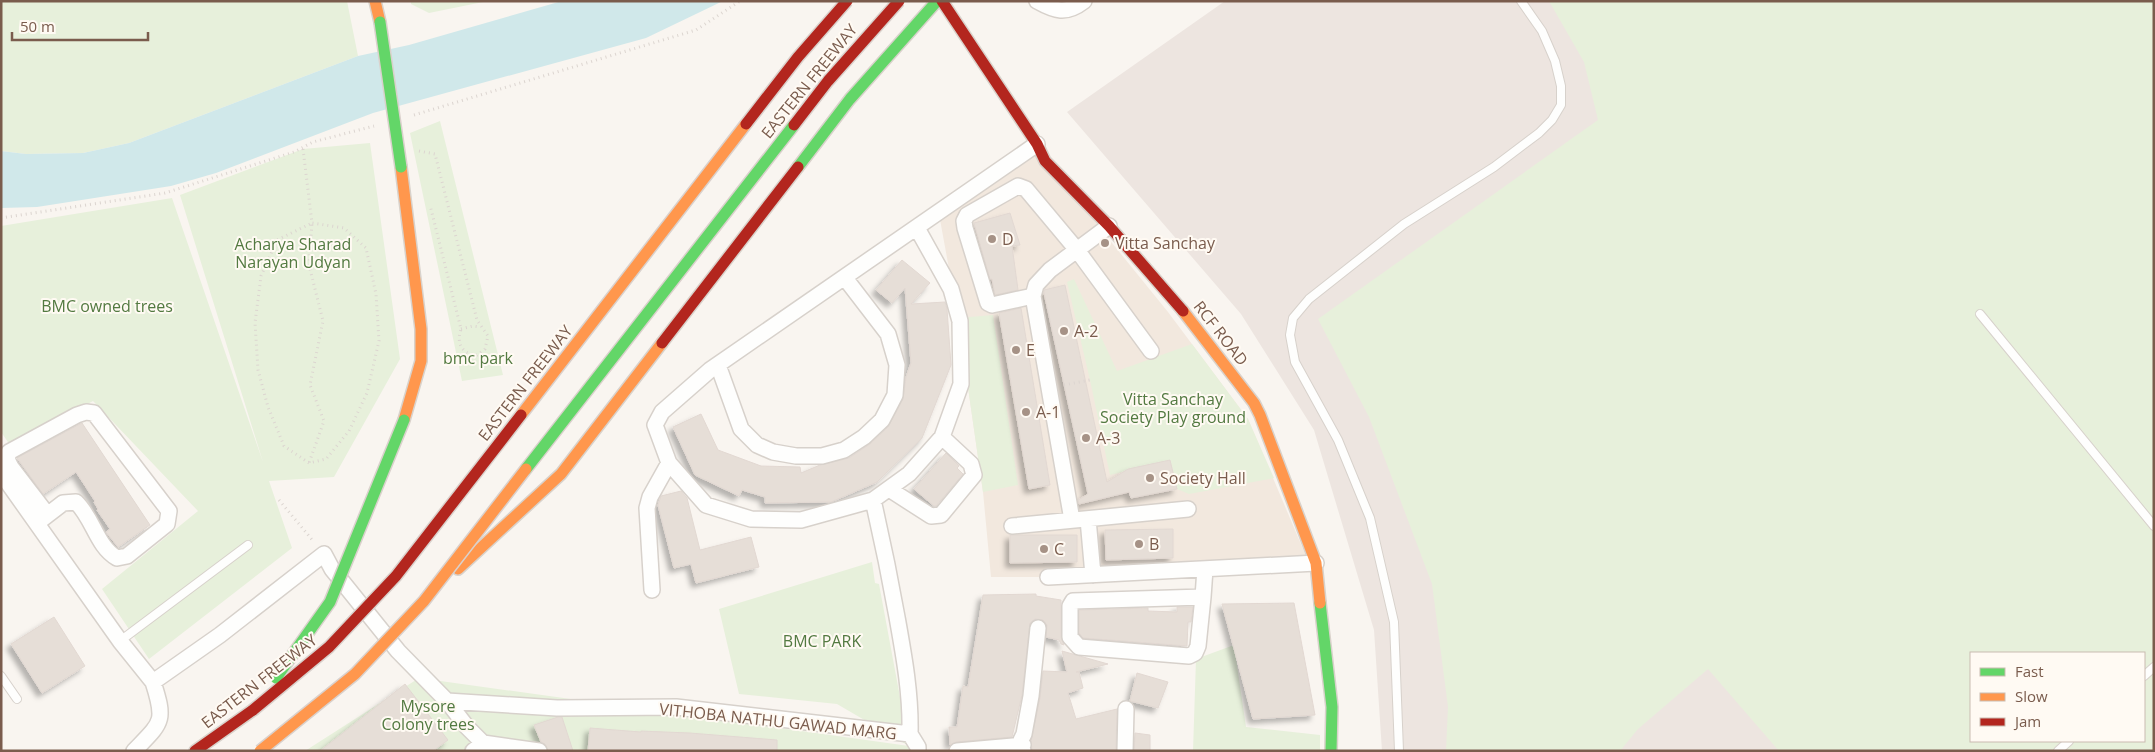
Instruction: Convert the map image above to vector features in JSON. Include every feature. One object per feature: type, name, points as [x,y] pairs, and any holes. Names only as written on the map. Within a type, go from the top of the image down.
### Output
[{"type":"main road","points":[[253,710],[330,602],[404,420],[421,361],[421,330],[401,167],[376,1]]},
{"type":"main road","name":"EASTERN FREEWAY","points":[[195,751],[253,710],[329,647],[396,576],[798,57],[847,1]]},
{"type":"main road","name":"EASTERN FREEWAY","points":[[260,751],[354,674],[424,601],[828,81],[899,1]]},
{"type":"main road","points":[[424,601],[561,474],[850,99],[937,1]]},
{"type":"main road","name":"RCF ROAD","points":[[942,1],[1037,144],[1045,161],[1109,226],[1185,314],[1254,403],[1284,475],[1316,563],[1332,707],[1331,751]]},
{"type":"street","points":[[1037,1],[1052,10],[1065,10],[1084,1]]},
{"type":"street","points":[[917,228],[951,289],[960,322],[962,384],[942,437],[909,474],[873,500],[801,520],[751,519],[706,505],[668,463],[655,425],[662,412],[718,365],[1037,144]]},
{"type":"street","points":[[1033,296],[992,305],[988,303],[964,221],[967,215],[1013,187],[1018,186],[1026,189],[1077,250],[1151,351]]},
{"type":"street","points":[[1072,520],[1033,296],[1036,285],[1042,277],[1109,226]]},
{"type":"street","points":[[718,365],[741,429],[757,445],[773,452],[788,455],[822,456],[844,450],[864,437],[882,420],[895,395],[897,366],[888,334],[844,278]]},
{"type":"street","points":[[42,519],[63,503],[76,502],[84,510],[108,553],[117,558],[127,556],[167,524],[169,511],[94,412],[77,415],[9,452],[7,460],[42,519],[120,641],[153,682],[161,706],[159,725],[134,751]]},
{"type":"street","points":[[889,488],[932,516],[941,515],[974,475],[971,464],[942,437]]},
{"type":"street","points":[[652,590],[646,508],[668,463]]},
{"type":"street","points":[[1,473],[42,519]]},
{"type":"street","points":[[873,500],[883,541],[908,679],[911,708],[910,734]]},
{"type":"street","points":[[1012,526],[1188,510]]},
{"type":"street","points":[[1088,519],[1093,575]]},
{"type":"street","points":[[153,682],[220,635],[324,554],[332,569],[359,600],[398,651],[447,701],[467,727],[478,747],[538,751]]},
{"type":"street","points":[[1048,577],[1316,563]]},
{"type":"street","points":[[1202,597],[1073,601],[1070,606],[1070,637],[1079,647],[1189,656],[1195,654],[1198,646],[1205,569]]},
{"type":"street","points":[[957,751],[1023,748],[1022,738],[1031,696],[1038,628]]},
{"type":"street","name":"VITHOBA NATHU GAWAD MARG","points":[[447,701],[557,708],[676,707],[910,734],[918,747],[918,751]]},
{"type":"street","points":[[1125,751],[1126,708]]},
{"type":"lane","points":[[1399,751],[1394,622],[1370,518],[1338,440],[1295,362],[1290,335],[1293,318],[1309,299],[1404,224],[1494,167],[1539,133],[1552,120],[1561,105],[1561,86],[1555,61],[1542,31],[1521,1]]},
{"type":"lane","points":[[1980,314],[2154,526]]},
{"type":"lane","points":[[120,641],[248,545]]},
{"type":"lane","points":[[1,676],[16,699]]},
{"type":"lane","points":[[2058,751],[2068,742]]},
{"type":"path","points":[[412,116],[414,124]]},
{"type":"path","points":[[417,142],[420,160]]},
{"type":"path","points":[[303,149],[312,223],[309,265],[323,321],[310,386],[324,421],[309,463]]},
{"type":"path","points":[[418,151],[435,154],[477,320],[488,336],[485,349],[478,355],[468,354],[460,347],[458,339],[461,329],[428,196]]},
{"type":"path","points":[[312,223],[344,228],[366,248],[376,294],[379,341],[367,393],[349,431],[326,459],[309,463],[284,446],[268,407],[258,370],[255,323],[260,276],[277,240],[312,223]]},
{"type":"path","points":[[461,329],[473,326],[481,327]]},
{"type":"path","points":[[1048,388],[1090,380]]},
{"type":"path","points":[[279,500],[324,554]]},
{"type":"shaded area","points":[[1225,1],[2154,1],[2154,751],[1382,751],[1374,630],[1314,430],[1241,314],[1067,112]]},
{"type":"shaded area","points":[[1035,148],[1168,312],[1248,419],[1306,556],[1048,577],[991,577],[983,492],[958,318],[939,214]]},
{"type":"green space","points":[[1,1],[347,1],[358,56],[129,143],[83,153],[26,154],[1,151]]},
{"type":"green space","points":[[411,1],[488,1],[429,13],[411,4]]},
{"type":"green space","points":[[1549,1],[2154,1],[2154,751],[1779,751],[1708,669],[1638,729],[1620,751],[1446,751],[1448,707],[1432,584],[1369,417],[1318,319],[1598,120],[1584,62]]},
{"type":"green space","name":"bmc park","points":[[440,121],[503,375],[462,381],[410,133]]},
{"type":"green space","points":[[370,143],[400,359],[334,477],[269,481],[292,548],[149,659],[102,589],[198,511],[93,401],[10,445],[1,432],[1,226],[172,198],[263,462],[180,195],[303,149]]},
{"type":"green space","name":"Vitta Sanchay Society Play ground","points":[[1074,279],[1117,371],[1192,344],[1248,419],[1274,478],[1189,494],[1177,489],[1170,460],[1110,475],[1067,282]]},
{"type":"green space","points":[[993,315],[1018,485],[983,492],[958,318]]},
{"type":"green space","points":[[872,562],[875,583],[879,584],[910,751],[305,751],[419,678],[909,746],[837,704],[739,694],[719,609]]},
{"type":"green space","points":[[1234,645],[1246,727],[1320,735],[1320,751],[1193,751],[1196,659]]},
{"type":"water","points":[[562,1],[723,1],[646,38],[373,113],[216,173],[171,186],[37,207],[1,208],[1,151],[26,154],[83,153],[129,143],[358,56],[409,45]]},
{"type":"building","name":"D","points":[[1010,213],[1020,245],[1012,246],[1018,290],[995,295],[992,279],[990,279],[974,223]]},
{"type":"building","points":[[902,260],[930,283],[911,304],[945,302],[947,309],[951,365],[922,438],[877,482],[831,502],[765,503],[765,497],[742,490],[739,496],[695,475],[673,427],[701,414],[718,450],[761,466],[800,467],[801,473],[820,465],[849,458],[870,444],[888,427],[903,399],[906,377],[911,363],[905,288],[892,303],[876,290]]},
{"type":"building","points":[[1065,285],[1107,482],[1128,469],[1170,460],[1177,489],[1131,498],[1129,492],[1079,504],[1078,500],[1088,494],[1044,293],[1044,290]]},
{"type":"building","name":"A-1","points":[[1021,308],[1050,485],[1029,489],[999,313]]},
{"type":"building","points":[[82,423],[150,525],[118,547],[106,532],[110,529],[76,472],[43,494],[17,458]]},
{"type":"building","points":[[946,453],[959,466],[957,468],[963,474],[934,506],[914,489]]},
{"type":"building","points":[[681,491],[687,498],[700,550],[751,537],[759,567],[696,583],[691,564],[674,568],[658,505],[661,496]]},
{"type":"building","name":"B","points":[[1173,529],[1173,558],[1106,560],[1105,530]]},
{"type":"building","name":"C","points":[[1010,535],[1077,535],[1077,562],[1010,563]]},
{"type":"building","points":[[1036,594],[1036,596],[1061,600],[1061,637],[1064,645],[1059,640],[1046,637],[1047,625],[1043,620],[1035,619],[1030,623],[1022,695],[1012,737],[956,742],[950,745],[949,727],[957,727],[963,686],[968,687],[983,595]]},
{"type":"building","points":[[1294,603],[1315,715],[1253,719],[1222,604]]},
{"type":"building","points":[[1177,607],[1193,607],[1191,622],[1188,622],[1187,646],[1083,638],[1079,633],[1079,610],[1148,608],[1148,611],[1177,612]]},
{"type":"building","points":[[54,617],[85,666],[42,693],[11,644]]},
{"type":"building","points":[[1062,651],[1108,664],[1076,672],[1079,672],[1083,688],[1068,693],[1076,719],[1117,709],[1116,751],[1032,751],[1031,741],[1040,698],[1043,671],[1067,672]]},
{"type":"building","points":[[1137,673],[1168,682],[1158,708],[1130,701]]},
{"type":"building","points":[[405,684],[448,740],[433,751],[320,751]]},
{"type":"building","points":[[562,717],[573,751],[548,751],[545,744],[541,742],[534,725]]},
{"type":"building","points":[[590,728],[777,740],[777,751],[588,751]]},
{"type":"building","points":[[1135,733],[1150,735],[1150,751],[1134,751]]},
{"type":"traffic: fast","points":[[798,167],[850,99],[937,1]]},
{"type":"traffic: fast","points":[[380,22],[401,167]]},
{"type":"traffic: fast","points":[[526,469],[794,125]]},
{"type":"traffic: fast","points":[[276,678],[330,602],[404,420]]},
{"type":"traffic: fast","points":[[1320,603],[1332,707],[1331,751]]},
{"type":"traffic: slow","points":[[375,1],[380,22]]},
{"type":"traffic: slow","points":[[521,415],[746,124]]},
{"type":"traffic: slow","points":[[401,167],[421,329],[421,361],[404,420]]},
{"type":"traffic: slow","points":[[1183,311],[1254,403],[1260,415],[1316,563],[1320,603]]},
{"type":"traffic: slow","points":[[458,569],[561,474],[662,343]]},
{"type":"traffic: slow","points":[[260,751],[355,674],[424,601],[526,469]]},
{"type":"traffic: jam","points":[[746,124],[798,57],[847,1]]},
{"type":"traffic: jam","points":[[794,125],[828,81],[899,1]]},
{"type":"traffic: jam","points":[[942,1],[1037,144],[1045,161],[1109,226],[1183,311]]},
{"type":"traffic: jam","points":[[662,343],[798,167]]},
{"type":"traffic: jam","points":[[253,710],[329,647],[396,576],[521,415]]},
{"type":"traffic: jam","points":[[195,751],[253,710]]},
{"type":"place","name":"D","points":[[992,239]]},
{"type":"place","name":"Vitta Sanchay","points":[[1105,243]]},
{"type":"place","name":"A-2","points":[[1064,331]]},
{"type":"place","name":"E","points":[[1016,350]]},
{"type":"place","name":"A-1","points":[[1026,412]]},
{"type":"place","name":"A-3","points":[[1086,438]]},
{"type":"place","name":"Society Hall","points":[[1150,478]]},
{"type":"place","name":"B","points":[[1139,544]]},
{"type":"place","name":"C","points":[[1044,549]]},
{"type":"park label","name":"Acharya Sharad Narayan Udyan","points":[[293,253]]},
{"type":"park label","name":"BMC owned trees","points":[[107,306]]},
{"type":"park label","name":"BMC PARK","points":[[822,641]]},
{"type":"park label","name":"Mysore Colony trees","points":[[428,715]]}]
